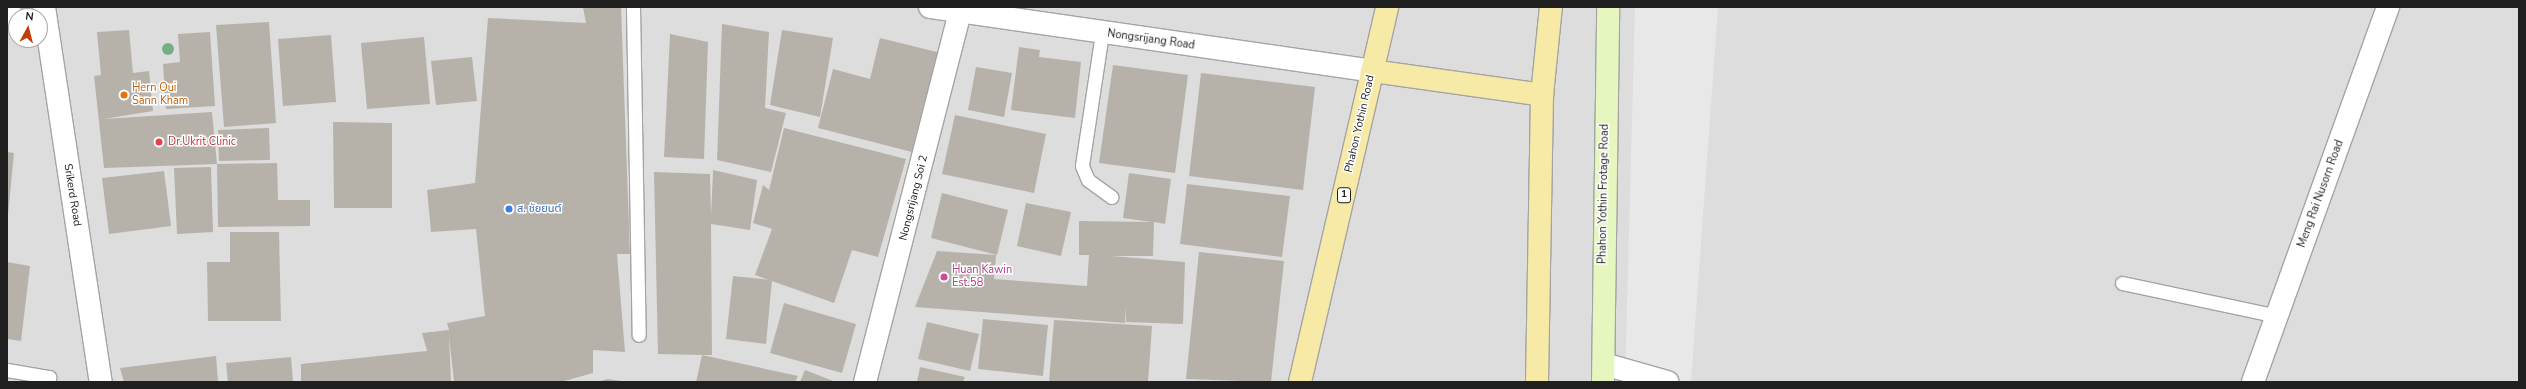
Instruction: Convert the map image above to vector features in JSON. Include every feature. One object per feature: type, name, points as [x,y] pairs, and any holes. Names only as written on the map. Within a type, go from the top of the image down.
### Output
[{"type":"main road","name":"Phahon Yothin Road","points":[[1300,382],[1387,7]]},
{"type":"main road","points":[[1537,382],[1542,95],[1551,7]]},
{"type":"main road","name":"Phahon Yothin Frotage Road","points":[[1603,373],[1608,7]]},
{"type":"main road","points":[[1372,71],[1542,95]]},
{"type":"street","name":"Nongsrijang Road","points":[[930,7],[1372,71]]},
{"type":"street","name":"Meng Rai Nusorn Road","points":[[2253,382],[2388,7]]},
{"type":"street","name":"Nongsrijang Soi 2","points":[[865,382],[960,12]]},
{"type":"street","name":"Srikerd Road","points":[[48,48],[101,382]]},
{"type":"street","points":[[1603,373],[1666,382]]},
{"type":"lane","points":[[633,7],[639,335]]},
{"type":"lane","points":[[1102,33],[1082,166],[1088,180],[1111,197]]},
{"type":"lane","points":[[2122,283],[2277,316]]},
{"type":"lane","points":[[7,370],[49,377],[48,382]]},
{"type":"shaded area","points":[[7,7],[2519,7],[2519,382],[7,382]]},
{"type":"shaded area","points":[[1635,7],[1718,7],[1691,382],[1625,382]]},
{"type":"building","name":"ส. ชัยยนต์","points":[[583,7],[621,7],[630,254],[617,254],[625,352],[593,350],[593,373],[561,382],[454,382],[449,336],[451,382],[301,382],[301,364],[427,351],[422,333],[449,330],[447,323],[485,316],[476,229],[431,232],[427,190],[475,183],[488,18],[586,23]]},
{"type":"building","points":[[269,22],[276,123],[224,127],[216,25]]},
{"type":"building","points":[[722,24],[769,32],[765,108],[786,113],[771,172],[717,160]]},
{"type":"building","name":"Dr.Ukrit Clinic","points":[[129,30],[133,73],[149,71],[153,111],[104,119],[212,112],[217,164],[104,168],[94,76],[101,75],[97,32]]},
{"type":"building","points":[[782,30],[833,38],[820,117],[770,105]]},
{"type":"building","points":[[210,32],[215,106],[166,109],[163,64],[180,62],[178,34]]},
{"type":"building","points":[[670,34],[708,42],[704,159],[664,157]]},
{"type":"building","points":[[331,35],[336,102],[283,106],[278,39]]},
{"type":"building","points":[[424,37],[430,104],[367,109],[361,43]]},
{"type":"building","points":[[880,38],[941,53],[916,153],[818,128],[833,69],[870,79]]},
{"type":"building","points":[[1019,47],[1040,50],[1039,57],[1081,62],[1075,118],[1011,110]]},
{"type":"building","points":[[472,57],[477,101],[436,105],[431,61]]},
{"type":"building","points":[[1113,65],[1188,75],[1175,173],[1099,163]]},
{"type":"building","points":[[976,67],[1012,73],[1004,117],[968,110]]},
{"type":"building","points":[[1201,73],[1315,87],[1303,190],[1189,176]]},
{"type":"building","points":[[955,115],[1046,134],[1034,193],[942,174]]},
{"type":"building","points":[[333,122],[392,123],[392,208],[334,208]]},
{"type":"building","points":[[269,128],[270,160],[219,161],[218,130]]},
{"type":"building","points":[[784,128],[906,159],[878,257],[852,250],[834,303],[755,275],[772,229],[753,223],[763,185],[769,190]]},
{"type":"building","points":[[7,152],[14,153],[8,215],[7,215]]},
{"type":"building","points":[[277,163],[278,200],[310,200],[310,226],[218,227],[217,164]]},
{"type":"building","points":[[211,167],[213,232],[177,234],[174,168]]},
{"type":"building","points":[[713,170],[757,180],[750,230],[711,224],[712,355],[658,354],[654,172],[710,174],[711,216]]},
{"type":"building","points":[[164,171],[171,226],[109,234],[102,178]]},
{"type":"building","points":[[1129,173],[1171,179],[1165,224],[1154,222],[1153,256],[1112,256],[1185,262],[1183,324],[1126,322],[1126,306],[1125,323],[915,307],[937,251],[996,255],[994,279],[1087,286],[1089,255],[1079,255],[1079,221],[1152,222],[1123,218]]},
{"type":"building","points":[[1187,184],[1290,196],[1282,257],[1180,244]]},
{"type":"building","points":[[942,193],[1008,210],[997,255],[931,238]]},
{"type":"building","points":[[1026,203],[1071,212],[1061,256],[1017,246]]},
{"type":"building","points":[[230,232],[279,232],[281,321],[208,321],[207,262],[230,262]]},
{"type":"building","points":[[1199,252],[1284,261],[1271,382],[1186,379]]},
{"type":"building","points":[[7,262],[30,266],[21,341],[7,339]]},
{"type":"building","points":[[733,276],[772,280],[766,344],[726,339]]},
{"type":"building","points":[[784,303],[856,324],[842,373],[770,353]]},
{"type":"building","points":[[983,319],[1048,325],[1043,376],[978,369]]},
{"type":"building","points":[[1054,320],[1152,326],[1148,382],[1049,382]]},
{"type":"building","points":[[927,322],[979,334],[970,371],[918,359]]},
{"type":"building","points":[[702,355],[798,376],[795,382],[696,382]]},
{"type":"building","points":[[216,356],[218,382],[124,382],[120,368]]},
{"type":"building","points":[[291,357],[293,382],[228,382],[226,363]]},
{"type":"building","points":[[920,367],[965,377],[963,382],[917,382]]},
{"type":"building","points":[[805,370],[836,382],[800,382]]},
{"type":"building","points":[[608,379],[621,381],[621,382],[596,382]]},
{"type":"place","name":"Hern Oui Sann Kham","points":[[124,95]]},
{"type":"place","name":"Dr.Ukrit Clinic","points":[[159,142]]},
{"type":"place","name":"ส. ชัยยนต์","points":[[509,209]]},
{"type":"place","name":"Huan Kawin Est.58","points":[[944,277]]}]
